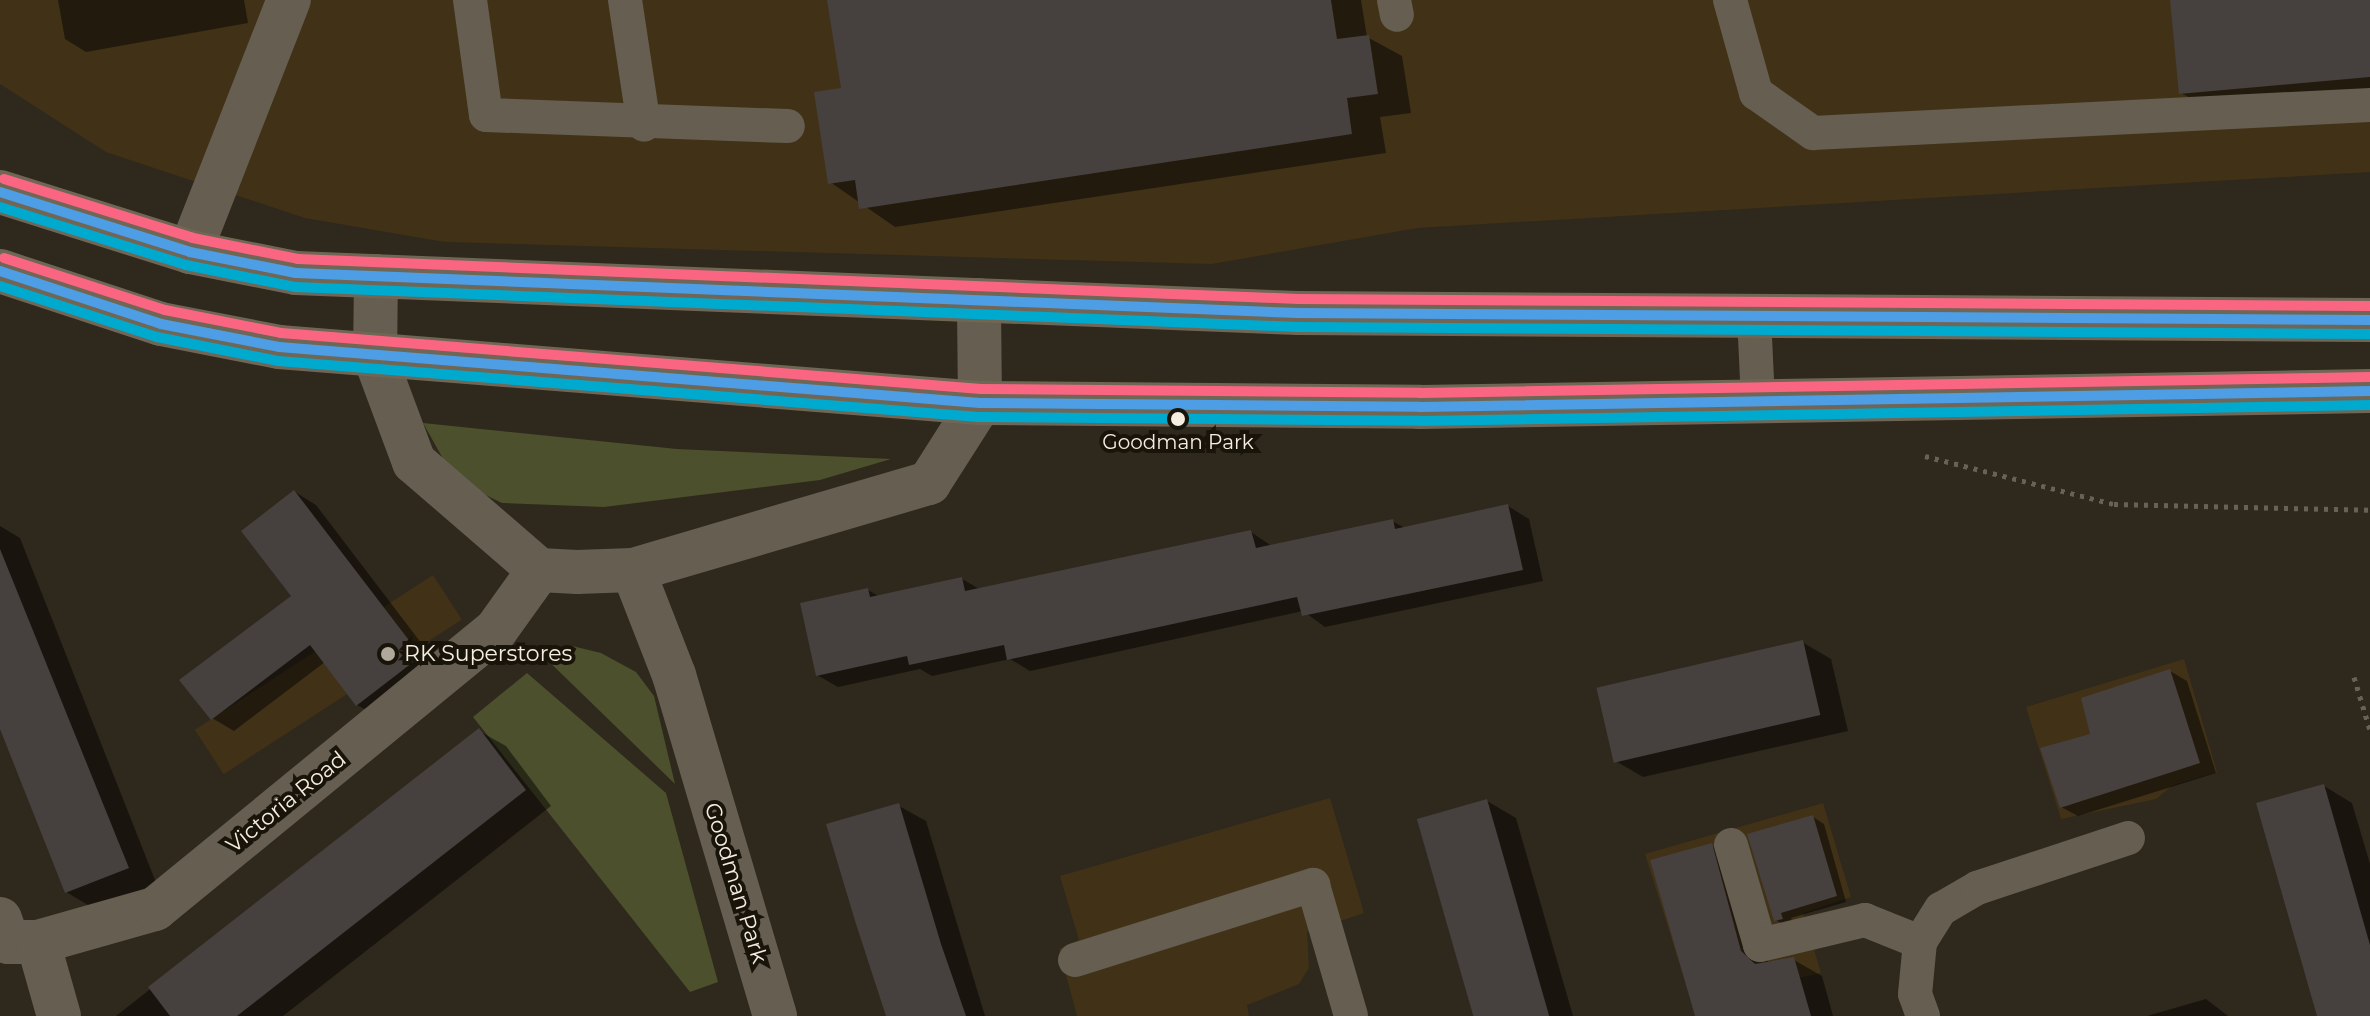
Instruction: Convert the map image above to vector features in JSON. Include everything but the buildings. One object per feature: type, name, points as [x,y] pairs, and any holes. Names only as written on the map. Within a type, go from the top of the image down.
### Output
[{"type":"main road","points":[[0,192],[190,252],[296,273],[1298,313],[2370,320]]},
{"type":"main road","points":[[0,271],[161,324],[279,347],[980,403],[1396,408],[2370,391]]},
{"type":"street","points":[[190,252],[289,0]]},
{"type":"street","points":[[376,276],[375,357],[414,462],[539,570],[633,570],[929,483],[980,403],[979,300]]},
{"type":"street","name":"Victoria Road","points":[[38,942],[155,909],[496,630],[539,570]]},
{"type":"street","name":"Goodman Park","points":[[633,570],[674,675],[775,1016]]},
{"type":"street","points":[[0,919],[8,942],[38,942],[59,1016]]},
{"type":"lane","points":[[470,0],[486,115],[644,125],[788,126]]},
{"type":"lane","points":[[625,0],[644,125]]},
{"type":"lane","points":[[1730,0],[1756,93],[1813,133],[2370,105]]},
{"type":"lane","points":[[1754,316],[1758,401]]},
{"type":"lane","points":[[1923,1016],[1915,994],[1920,942],[1941,909],[1977,888],[2128,838]]},
{"type":"lane","points":[[1731,845],[1760,945],[1865,920],[1920,942]]},
{"type":"lane","points":[[1075,960],[1313,885],[1351,1016]]},
{"type":"path","points":[[1913,453],[2114,504],[2370,510]]},
{"type":"path","points":[[2354,677],[2370,730]]},
{"type":"shaded area","points":[[0,0],[2370,0],[2370,172],[1417,228],[1212,264],[445,242],[305,218],[106,152],[0,84]]},
{"type":"shaded area","points":[[433,575],[462,619],[224,774],[195,730]]},
{"type":"shaded area","points":[[2184,659],[2217,772],[2173,785],[2156,799],[2061,819],[2026,707]]},
{"type":"shaded area","points":[[1330,798],[1364,913],[1307,932],[1309,968],[1299,984],[1247,1005],[1249,1016],[1077,1016],[1059,949],[1079,940],[1060,876]]},
{"type":"shaded area","points":[[1823,803],[1851,897],[1803,913],[1821,973],[1736,992],[1689,994],[1645,854]]},
{"type":"green space","points":[[423,423],[677,449],[891,459],[820,480],[604,507],[502,503],[455,480]]},
{"type":"green space","points":[[572,646],[601,653],[636,672],[654,696],[675,784],[536,649]]},
{"type":"green space","points":[[527,673],[666,793],[718,982],[690,992],[473,717]]},
{"type":"transit line","points":[[4,179],[193,238],[298,259],[1298,299],[2370,306]]},
{"type":"transit line","points":[[0,192],[190,252],[296,273],[1298,313],[2370,320]]},
{"type":"transit line","points":[[0,207],[186,265],[295,287],[1298,327],[2370,334]]},
{"type":"transit line","points":[[4,258],[165,310],[281,333],[981,389],[1420,393],[2370,377]]},
{"type":"transit line","points":[[0,271],[161,324],[279,347],[980,403],[1420,407],[2370,391]]},
{"type":"transit line","points":[[0,286],[157,337],[278,361],[979,417],[1420,421],[2370,405]]},
{"type":"place","name":"Goodman Park","points":[[1178,419]]},
{"type":"place","name":"RK Superstores","points":[[388,654]]}]
